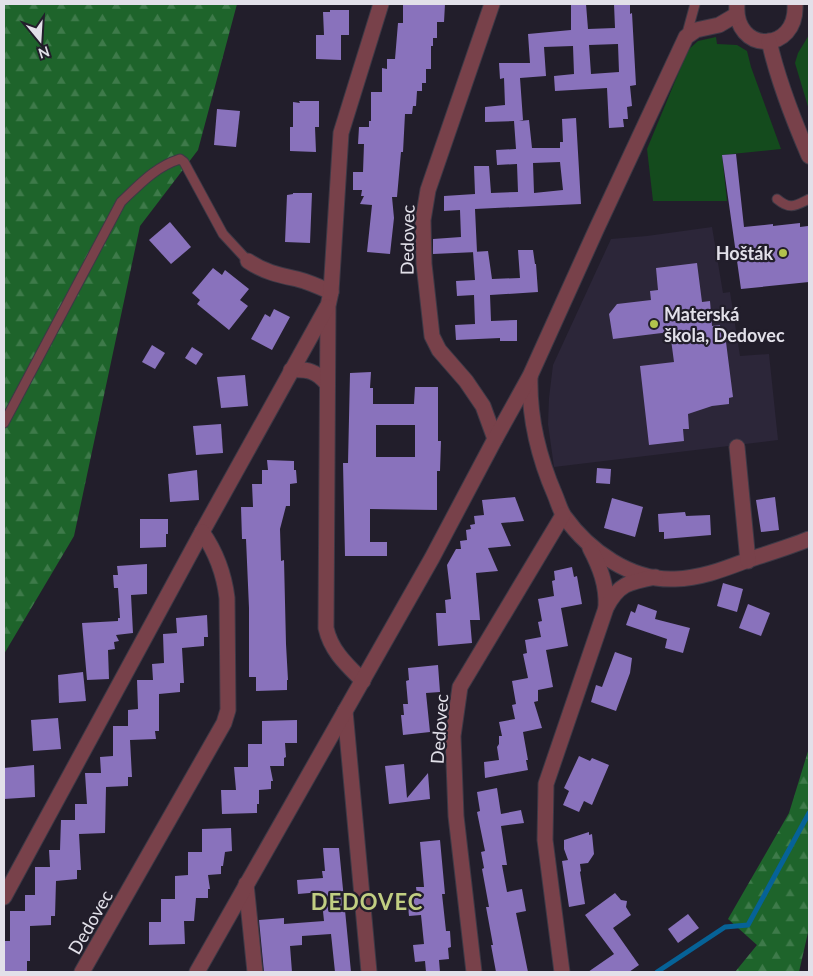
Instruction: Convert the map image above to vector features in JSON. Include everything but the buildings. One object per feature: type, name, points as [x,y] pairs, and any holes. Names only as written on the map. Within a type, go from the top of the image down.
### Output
[{"type":"street","points":[[363,680],[332,647],[326,628],[329,299],[341,133],[381,4]]},
{"type":"street","name":"Dedovec","points":[[492,4],[428,190],[423,220],[423,246],[425,282],[432,336],[439,350],[483,406],[495,438]]},
{"type":"street","points":[[736,9],[739,25],[745,33],[754,39],[769,41],[785,34],[792,26],[795,4]]},
{"type":"street","points":[[197,972],[432,558],[530,376],[686,37],[696,30],[719,25],[736,9]]},
{"type":"street","points":[[769,41],[793,118],[809,156]]},
{"type":"street","points":[[248,261],[258,268],[271,273],[313,284],[329,299]]},
{"type":"street","points":[[4,897],[329,299]]},
{"type":"street","points":[[292,370],[312,372],[321,376],[327,384]]},
{"type":"street","points":[[530,376],[530,401],[535,435],[552,489],[563,515],[586,542],[604,557],[638,572],[655,577],[673,579],[696,577],[720,572],[809,539]]},
{"type":"street","points":[[737,447],[748,561]]},
{"type":"street","name":"Dedovec","points":[[474,972],[456,816],[453,736],[460,686],[563,515]]},
{"type":"street","name":"Dedovec","points":[[82,972],[224,723],[228,710],[227,598],[225,580],[212,545],[202,532]]},
{"type":"street","points":[[586,542],[602,574],[606,593],[606,608]]},
{"type":"street","points":[[562,972],[546,840],[546,784],[606,608],[613,595],[622,586],[655,577]]},
{"type":"street","points":[[345,711],[370,972]]},
{"type":"street","points":[[246,884],[255,972]]},
{"type":"lane","points":[[686,37],[696,4]]},
{"type":"lane","points":[[4,423],[121,202],[151,174],[166,164],[180,160],[184,162],[224,234],[248,261]]},
{"type":"lane","points":[[777,199],[786,206],[796,206],[809,199]]},
{"type":"shaded area","name":"Materská škola, Dedovec","points":[[712,227],[723,293],[730,292],[740,356],[769,354],[778,440],[554,467],[548,424],[553,365],[611,239]]},
{"type":"green space","points":[[4,4],[237,4],[198,150],[140,226],[74,536],[4,654]]},
{"type":"green space","points":[[809,35],[809,110],[795,63],[798,53]]},
{"type":"green space","points":[[716,37],[717,44],[737,45],[747,51],[781,149],[722,155],[727,201],[653,201],[647,149],[688,50],[698,41]]},
{"type":"green space","points":[[809,748],[809,928],[799,972],[735,972],[757,945],[728,919],[789,813]]},
{"type":"waterway","points":[[657,972],[725,927],[748,925],[809,813]]},
{"type":"place","name":"Hošták","points":[[783,253]]},
{"type":"place","name":"Materská škola, Dedovec","points":[[654,324]]},
{"type":"district","name":"DEDOVEC","points":[[367,901]]}]
